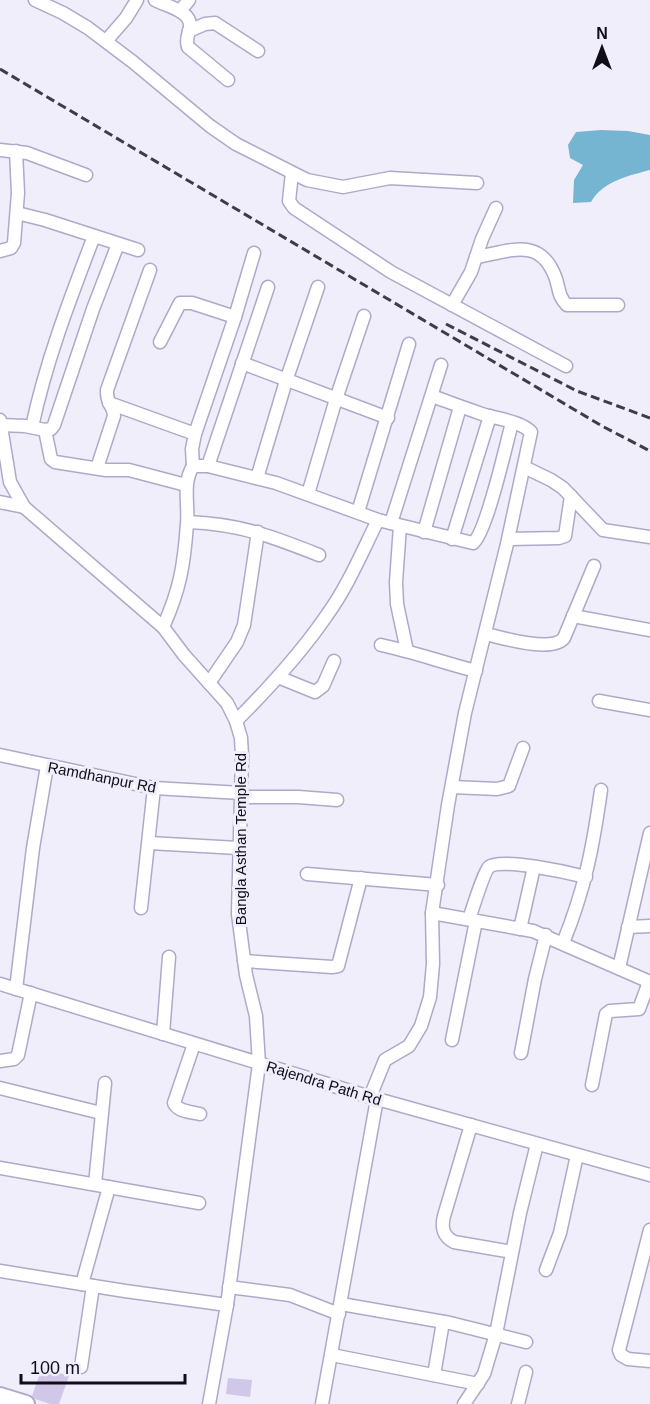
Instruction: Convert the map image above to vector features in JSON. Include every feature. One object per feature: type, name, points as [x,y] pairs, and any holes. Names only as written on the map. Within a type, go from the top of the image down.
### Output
[{"type":"street","points":[[106,41],[126,18],[137,0]]},
{"type":"street","points":[[155,0],[180,11],[189,20],[186,42],[188,47],[228,80]]},
{"type":"street","points":[[180,11],[189,0]]},
{"type":"street","points":[[40,1],[75,19],[106,41],[210,126],[236,144],[307,180],[343,187],[390,178],[477,183]]},
{"type":"street","points":[[189,31],[205,24],[215,23],[258,51]]},
{"type":"street","points":[[0,150],[35,155],[86,175]]},
{"type":"street","points":[[0,251],[11,248],[14,243],[17,213],[16,151]]},
{"type":"street","points":[[292,173],[289,201],[294,208],[391,272],[566,366]]},
{"type":"street","points":[[452,305],[471,272],[496,208]]},
{"type":"street","points":[[17,213],[138,250]]},
{"type":"street","points":[[32,427],[54,342],[94,236]]},
{"type":"street","points":[[0,423],[45,430],[51,429],[54,425],[93,309],[118,244]]},
{"type":"street","points":[[476,257],[521,250],[536,251],[549,264],[567,305],[618,305]]},
{"type":"street","points":[[163,627],[182,579],[188,522],[186,485],[193,466],[192,449],[195,434],[254,253]]},
{"type":"street","points":[[97,468],[114,416],[114,411],[108,403],[107,390],[150,270]]},
{"type":"street","points":[[208,465],[268,287]]},
{"type":"street","points":[[257,478],[286,381],[318,287]]},
{"type":"street","points":[[160,342],[180,303],[192,303],[235,317]]},
{"type":"street","points":[[308,494],[336,399],[364,316]]},
{"type":"street","points":[[358,512],[409,344]]},
{"type":"street","points":[[242,363],[388,418]]},
{"type":"street","points":[[407,651],[397,604],[395,525],[441,365]]},
{"type":"street","points":[[322,1404],[340,1309],[374,1098],[385,1060],[409,1046],[421,1026],[432,987],[432,913],[465,713],[486,634],[531,432],[512,423],[432,396]]},
{"type":"street","points":[[108,403],[195,434]]},
{"type":"street","points":[[424,532],[460,407]]},
{"type":"street","points":[[452,539],[490,416]]},
{"type":"street","name":"Bangla Asthan Temple Rd","points":[[0,423],[10,482],[24,507],[163,627],[227,703],[241,738],[238,914],[244,961],[256,1016],[259,1064],[227,1305],[209,1404]]},
{"type":"street","points":[[193,466],[208,465],[257,478],[378,520],[473,543],[478,539],[512,423]]},
{"type":"street","points":[[45,430],[51,459],[55,462],[129,470],[186,485]]},
{"type":"street","points":[[524,467],[551,480],[571,496],[603,530],[650,537]]},
{"type":"street","points":[[508,539],[565,536],[571,496]]},
{"type":"street","points":[[0,502],[24,507]]},
{"type":"street","points":[[236,721],[278,677],[328,614],[355,568],[378,520]]},
{"type":"street","points":[[188,522],[216,523],[258,532],[319,555]]},
{"type":"street","points":[[209,683],[237,642],[244,625],[258,532]]},
{"type":"street","points":[[486,634],[535,644],[555,645],[564,638],[594,566]]},
{"type":"street","points":[[573,616],[650,630]]},
{"type":"street","points":[[381,645],[476,671]]},
{"type":"street","points":[[278,677],[315,692],[323,686],[334,661]]},
{"type":"street","points":[[599,701],[650,710]]},
{"type":"street","points":[[452,787],[497,789],[509,786],[523,748]]},
{"type":"street","name":"Ramdhanpur Rd","points":[[0,755],[154,788],[337,800]]},
{"type":"street","points":[[16,989],[33,848],[47,766]]},
{"type":"street","points":[[141,908],[154,788]]},
{"type":"street","points":[[563,943],[578,907],[591,857],[601,790]]},
{"type":"street","points":[[619,968],[650,833]]},
{"type":"street","points":[[149,843],[238,848]]},
{"type":"street","points":[[452,1040],[472,920],[489,867],[500,864],[534,867],[586,877]]},
{"type":"street","points":[[520,928],[534,867]]},
{"type":"street","points":[[307,874],[438,885]]},
{"type":"street","points":[[244,961],[338,966],[361,878]]},
{"type":"street","points":[[432,913],[520,928],[546,935],[650,982],[639,1009],[617,1010],[606,1014],[592,1085]]},
{"type":"street","points":[[628,927],[650,926]]},
{"type":"street","points":[[521,1053],[546,935]]},
{"type":"street","points":[[163,1034],[169,957]]},
{"type":"street","name":"Rajendra Path Rd","points":[[0,984],[374,1098],[650,1175]]},
{"type":"street","points":[[0,1061],[14,1059],[18,1055],[31,993]]},
{"type":"street","points":[[194,1044],[174,1103],[181,1110],[200,1114]]},
{"type":"street","points":[[95,1184],[105,1083]]},
{"type":"street","points":[[0,1088],[101,1113]]},
{"type":"street","points":[[471,1125],[444,1216],[443,1232],[454,1242],[512,1252]]},
{"type":"street","points":[[464,1404],[488,1366],[537,1144]]},
{"type":"street","points":[[546,1270],[562,1226],[577,1155]]},
{"type":"street","points":[[0,1168],[199,1203]]},
{"type":"street","points":[[81,1367],[88,1285],[109,1187]]},
{"type":"street","points":[[650,1230],[619,1350],[621,1355],[628,1359],[650,1361]]},
{"type":"street","points":[[0,1271],[227,1305]]},
{"type":"street","points":[[229,1287],[290,1295],[340,1309],[443,1322],[526,1342]]},
{"type":"street","points":[[434,1375],[443,1322]]},
{"type":"street","points":[[332,1355],[478,1384]]},
{"type":"street","points":[[518,1404],[526,1372]]},
{"type":"street","points":[[0,1396],[26,1404]]},
{"type":"water","points":[[601,130],[650,135],[650,170],[609,184],[591,202],[573,203],[574,180],[583,165],[570,158],[568,145],[576,132]]},
{"type":"building","points":[[42,1367],[69,1376],[59,1404],[50,1404],[32,1396]]},
{"type":"building","points":[[228,1378],[252,1380],[250,1397],[226,1394]]},
{"type":"railway","points":[[0,69],[602,426],[650,451]]},
{"type":"railway","points":[[446,324],[577,391],[650,418]]}]
